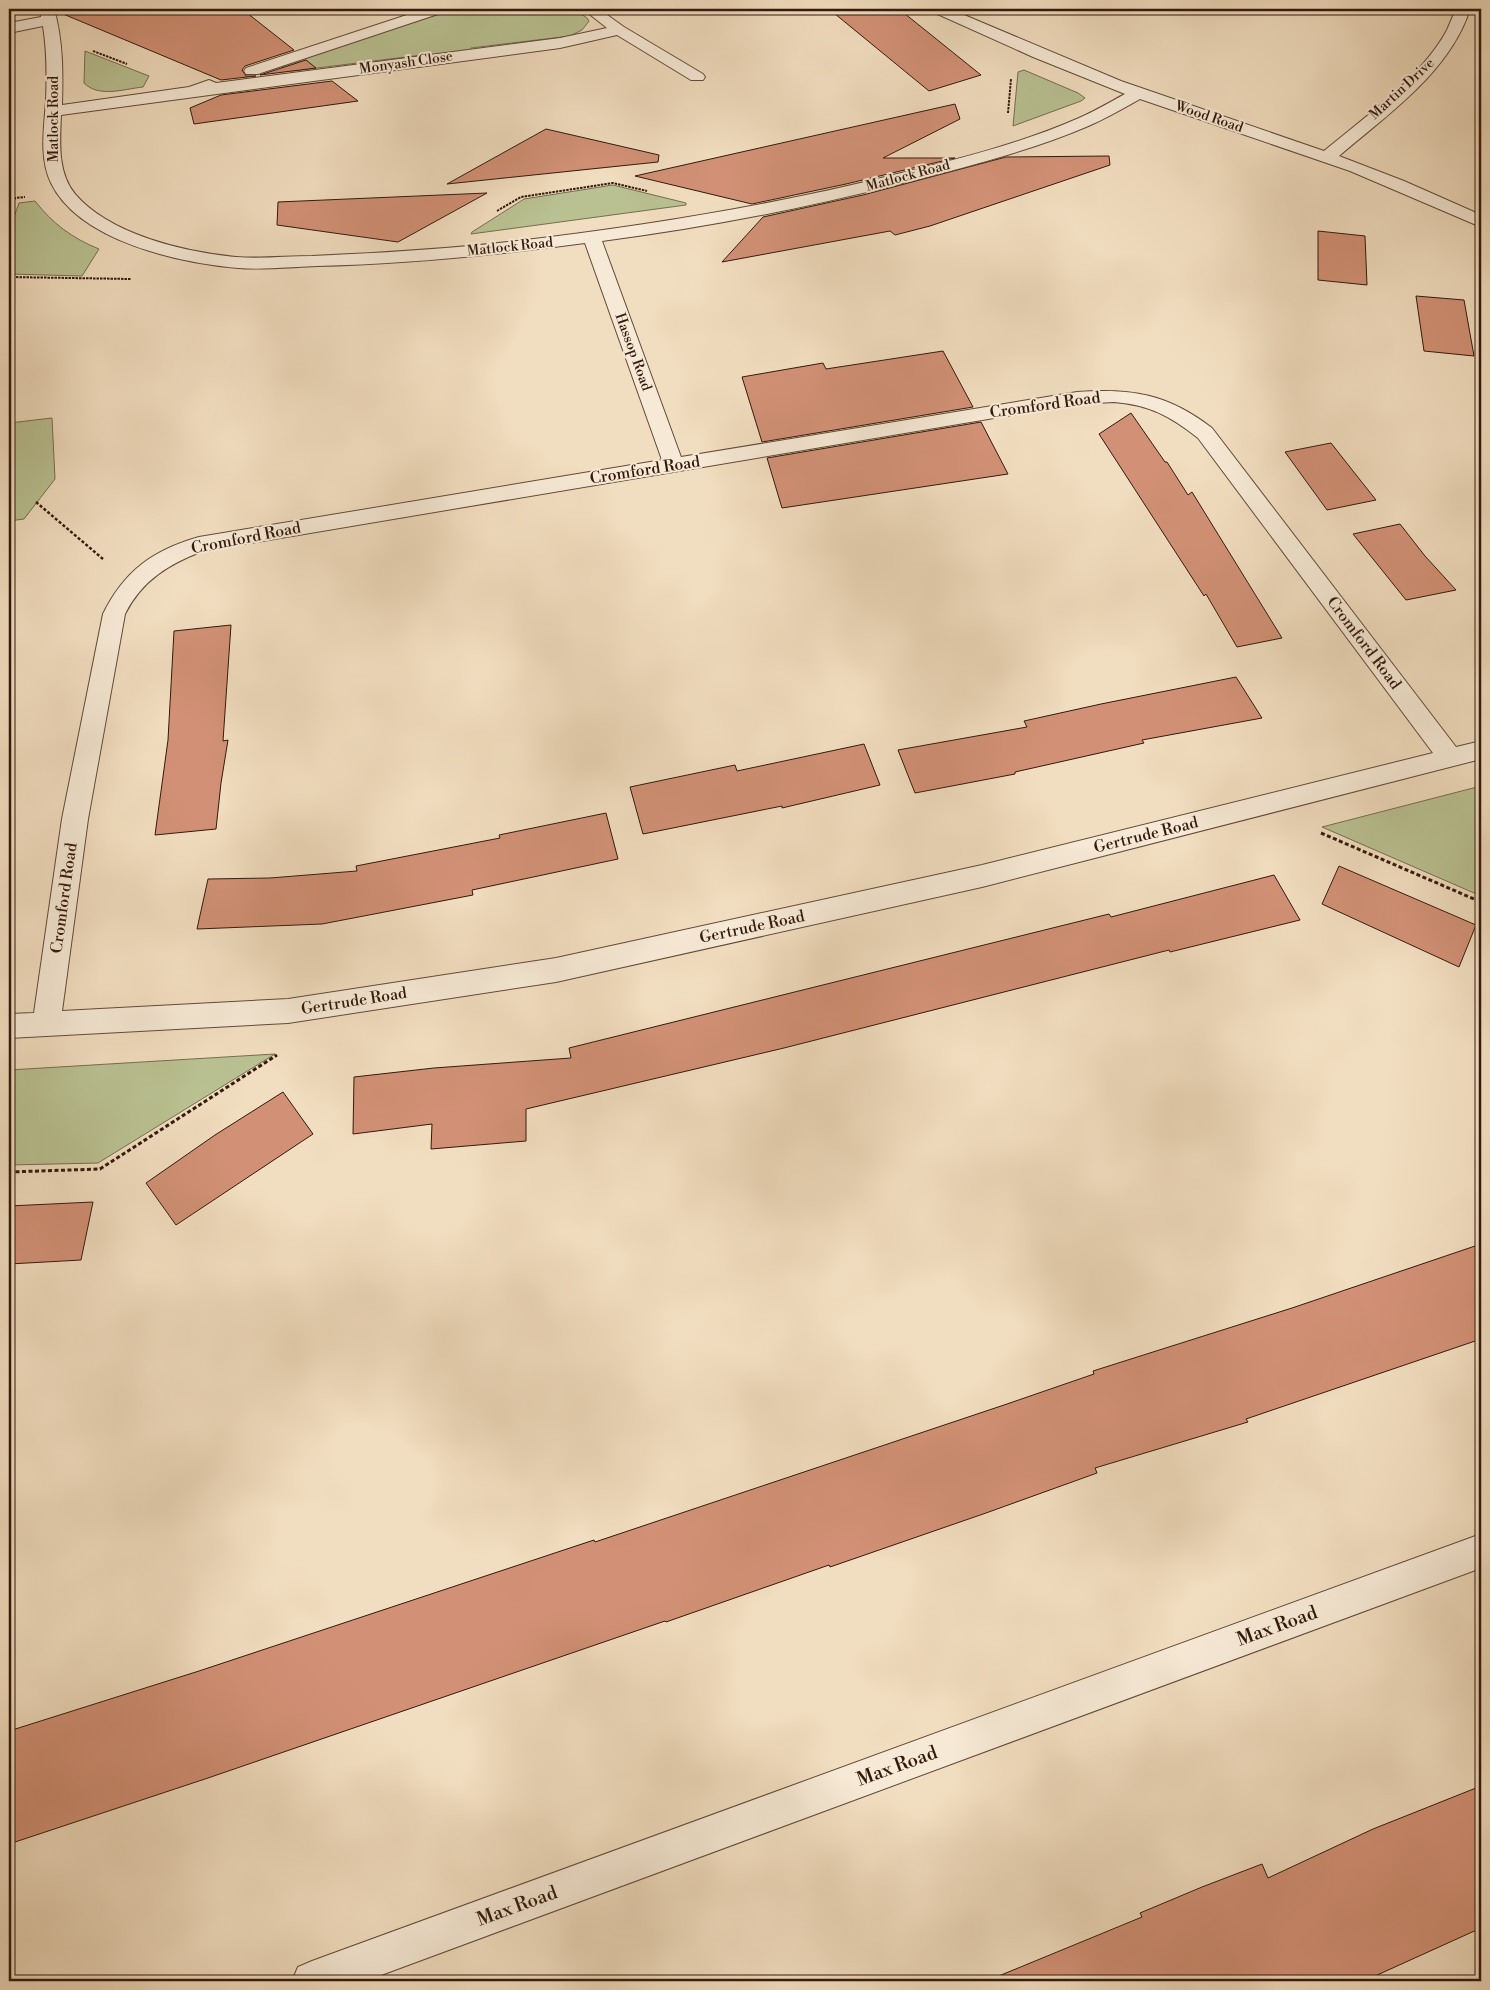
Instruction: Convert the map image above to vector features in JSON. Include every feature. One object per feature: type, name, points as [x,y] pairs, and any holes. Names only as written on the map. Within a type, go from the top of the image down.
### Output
[{"type":"street","name":"Monyash Close","points":[[192,91],[438,9]]},
{"type":"street","points":[[590,9],[619,30],[697,77]]},
{"type":"street","name":"Wood Road","points":[[938,9],[1013,42],[1139,93],[1326,158],[1436,199],[1481,222]]},
{"type":"street","name":"Martin Drive","points":[[1326,158],[1430,66],[1466,17]]},
{"type":"street","points":[[9,28],[50,21]]},
{"type":"street","name":"Matlock Road","points":[[50,21],[55,56],[52,159],[55,174],[71,200],[85,212],[119,233],[187,255],[236,262],[376,260],[592,238],[818,198],[900,179],[1006,148],[1081,123],[1139,93]]},
{"type":"street","name":"Monyash Close","points":[[53,111],[560,43],[619,30]]},
{"type":"street","name":"Hassop Road","points":[[592,238],[674,466]]},
{"type":"street","name":"Cromford Road","points":[[46,1025],[75,819],[114,614],[122,596],[150,567],[170,554],[199,544],[1077,398],[1123,396],[1144,399],[1164,406],[1187,418],[1206,433],[1451,758]]},
{"type":"street","name":"Gertrude Road","points":[[9,1026],[288,1011],[556,970],[982,876],[1481,750]]},
{"type":"street","name":"Max Road","points":[[312,1981],[1481,1551]]},
{"type":"path","points":[[50,21],[192,91]]},
{"type":"path","points":[[1006,148],[1013,42]]},
{"type":"path","points":[[36,502],[133,583]]},
{"type":"path","points":[[1258,806],[1481,902]]},
{"type":"path","points":[[9,1172],[100,1169],[280,1053]]},
{"type":"green space","points":[[454,9],[574,9],[589,21],[582,30],[570,36],[471,48],[471,51],[424,57],[422,55],[293,71],[282,70],[282,67],[286,64]]},
{"type":"green space","points":[[85,51],[149,76],[143,87],[112,91],[90,88],[84,83]]},
{"type":"green space","points":[[1024,70],[1078,93],[1085,98],[1013,126],[1018,72]]},
{"type":"green space","points":[[613,185],[686,203],[686,205],[471,234],[524,199]]},
{"type":"green space","points":[[35,201],[64,230],[99,249],[82,276],[9,274],[9,231],[19,203]]},
{"type":"green space","points":[[52,418],[55,479],[24,519],[9,521],[9,423]]},
{"type":"green space","points":[[1481,786],[1481,896],[1322,827]]},
{"type":"green space","points":[[275,1054],[98,1163],[9,1165],[9,1070]]},
{"type":"building","points":[[56,9],[242,9],[294,50],[245,66],[242,70],[246,76],[256,76],[221,80],[56,11]]},
{"type":"building","points":[[829,9],[899,9],[981,75],[929,91]]},
{"type":"building","points":[[306,60],[316,68],[260,75]]},
{"type":"building","points":[[332,81],[358,101],[194,124],[190,108],[221,95]]},
{"type":"building","points":[[955,104],[960,119],[883,158],[955,158],[846,184],[752,204],[635,176]]},
{"type":"building","points":[[546,129],[659,155],[658,162],[447,184]]},
{"type":"building","points":[[1109,156],[1110,165],[930,226],[895,235],[890,231],[722,262],[763,217],[863,195],[1006,157]]},
{"type":"building","points":[[487,193],[398,242],[277,225],[278,202]]},
{"type":"building","points":[[1318,231],[1365,236],[1367,285],[1318,280]]},
{"type":"building","points":[[1416,296],[1464,300],[1474,356],[1424,351]]},
{"type":"building","points":[[943,351],[973,407],[762,442],[742,377],[823,363],[826,369]]},
{"type":"building","points":[[1131,413],[1165,462],[1167,462],[1188,495],[1192,492],[1282,638],[1237,647],[1206,594],[1204,596],[1099,434]]},
{"type":"building","points":[[981,422],[1008,474],[782,508],[767,458]]},
{"type":"building","points":[[1331,443],[1376,500],[1327,510],[1285,452]]},
{"type":"building","points":[[1400,524],[1425,556],[1456,590],[1406,600],[1353,534]]},
{"type":"building","points":[[231,625],[223,741],[228,740],[216,829],[155,835],[168,740],[174,631]]},
{"type":"building","points":[[1236,677],[1262,718],[1142,740],[1144,743],[1015,772],[1015,774],[915,793],[898,750],[1027,727],[1024,721]]},
{"type":"building","points":[[864,744],[880,785],[782,808],[782,806],[643,834],[630,787],[735,765],[737,771]]},
{"type":"building","points":[[606,813],[618,859],[472,890],[473,895],[322,924],[197,929],[208,879],[270,878],[357,871],[356,866],[500,838],[499,835]]},
{"type":"building","points":[[1339,866],[1476,925],[1459,967],[1322,904]]},
{"type":"building","points":[[1274,875],[1300,920],[1170,952],[1169,950],[784,1048],[526,1109],[526,1141],[431,1149],[432,1124],[353,1134],[354,1077],[434,1068],[571,1058],[569,1048],[1109,914],[1111,917]]},
{"type":"building","points":[[283,1092],[313,1134],[176,1225],[146,1183],[215,1135]]},
{"type":"building","points":[[93,1202],[81,1260],[9,1264],[9,1206]]},
{"type":"building","points":[[1481,1244],[1481,1339],[1246,1419],[1248,1422],[1095,1468],[1097,1473],[830,1567],[829,1565],[208,1778],[9,1844],[9,1731],[199,1671],[594,1540],[595,1542],[1007,1404],[1094,1374],[1093,1371],[1292,1308]]},
{"type":"building","points":[[1481,1786],[1481,1928],[1364,1981],[989,1981],[1142,1917],[1140,1913],[1202,1887],[1262,1864],[1268,1878],[1373,1829]]}]
